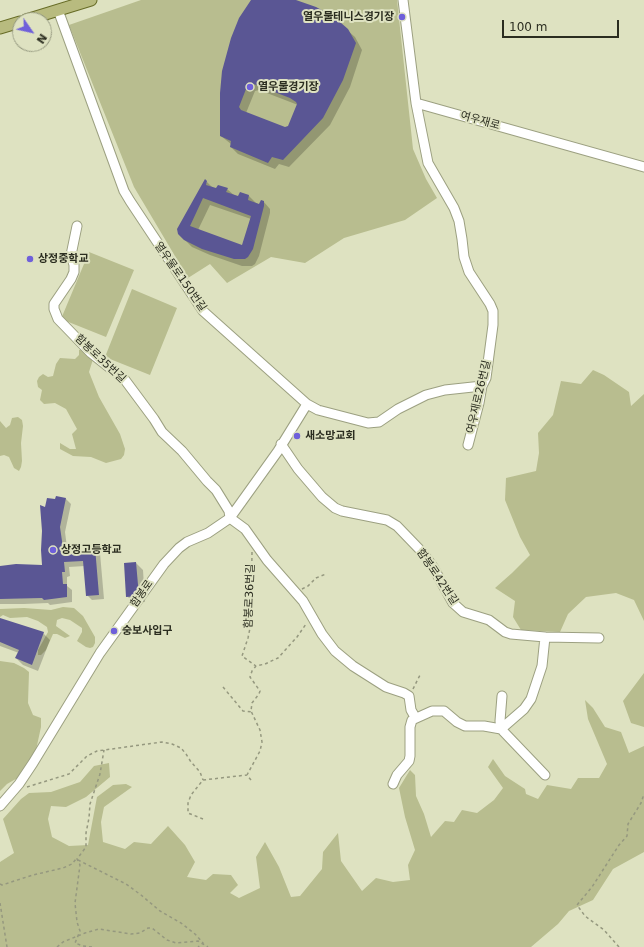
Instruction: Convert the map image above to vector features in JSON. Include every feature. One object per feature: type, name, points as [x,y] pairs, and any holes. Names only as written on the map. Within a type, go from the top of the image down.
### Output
[{"type":"main road","points":[[52,12],[91,0]]},
{"type":"main road","points":[[0,28],[12,24]]},
{"type":"street","points":[[403,0],[416,103]]},
{"type":"street","name":"열우물로150번길","points":[[58,10],[124,191],[203,312],[307,404],[318,410],[368,424],[379,422],[398,409],[426,395],[445,390],[482,386]]},
{"type":"street","name":"여우재로","points":[[416,103],[644,167]]},
{"type":"street","name":"여우재로26번길","points":[[416,103],[428,163],[454,208],[459,221],[464,257],[469,272],[493,311],[491,346],[486,378],[482,386],[468,445]]},
{"type":"street","name":"함봉로35번길","points":[[77,226],[70,255],[74,272],[54,304],[55,314],[91,353],[125,380],[162,432],[182,450],[216,490],[229,511],[230,518]]},
{"type":"street","name":"함봉로","points":[[0,806],[19,784],[33,764],[100,653],[164,564],[187,542],[208,533],[230,518],[278,451],[307,404]]},
{"type":"street","name":"함봉로42번길","points":[[281,444],[298,469],[335,508],[342,511],[386,520],[397,526],[423,553],[458,609],[489,620],[505,632],[511,634],[545,638],[599,638]]},
{"type":"street","name":"함봉로36번길","points":[[230,518],[245,529],[271,564],[296,592],[322,634],[336,651],[353,666],[386,687],[409,696]]},
{"type":"street","points":[[501,729],[524,709],[531,699],[542,666],[545,638]]},
{"type":"street","points":[[409,696],[411,710],[415,717]]},
{"type":"street","points":[[501,729],[500,721],[502,696]]},
{"type":"street","points":[[393,784],[397,775],[410,756],[410,726],[412,720],[415,717],[432,711],[444,711],[457,722],[465,726],[484,726],[501,729],[545,775]]},
{"type":"path","name":"함봉로36번길","points":[[255,543],[252,549],[251,558],[250,623],[248,638],[242,656],[256,666]]},
{"type":"path","points":[[296,592],[308,586],[316,578],[326,574]]},
{"type":"path","points":[[247,774],[260,751],[262,742],[260,730],[252,712],[252,703],[260,691],[250,677],[252,671],[256,666],[278,658],[297,637],[312,616]]},
{"type":"path","points":[[409,696],[421,673]]},
{"type":"path","points":[[223,688],[243,711],[252,712]]},
{"type":"path","points":[[19,784],[26,787],[63,777],[69,774],[87,756],[97,751],[162,742],[172,744],[180,748],[200,772],[203,780]]},
{"type":"path","points":[[0,884],[2,885],[33,875],[63,868],[72,864],[77,859],[86,847],[86,832],[90,804],[100,774],[104,750]]},
{"type":"path","points":[[203,819],[188,813],[188,803],[203,780],[247,774]]},
{"type":"path","points":[[247,774],[251,780]]},
{"type":"path","points":[[619,947],[604,930],[585,916],[577,905],[592,887],[619,845],[627,836],[628,824],[641,803],[644,794]]},
{"type":"path","points":[[77,859],[80,865],[75,903],[77,922],[80,931],[75,943],[92,947]]},
{"type":"path","points":[[77,859],[126,884],[160,911],[181,924],[208,947]]},
{"type":"path","points":[[0,903],[7,947]]},
{"type":"path","points":[[57,947],[63,942],[99,929],[140,934],[148,928],[152,928],[167,940],[176,943],[198,941],[203,943]]},
{"type":"path","points":[[198,947],[203,943]]},
{"type":"green space","name":"열우물경기장","points":[[141,0],[397,0],[413,149],[426,179],[437,198],[405,220],[344,238],[305,263],[271,257],[227,283],[210,264],[188,278],[134,187],[69,25]]},
{"type":"green space","points":[[89,252],[134,270],[106,337],[61,319]]},
{"type":"green space","points":[[132,289],[177,308],[150,375],[105,357]]},
{"type":"green space","points":[[86,347],[94,356],[89,372],[99,397],[120,434],[125,449],[124,455],[121,459],[106,463],[91,457],[73,456],[60,449],[60,443],[70,449],[76,449],[72,434],[77,429],[66,409],[55,403],[44,404],[40,400],[42,390],[38,387],[37,381],[39,377],[43,374],[48,377],[53,376],[56,364],[60,358],[75,359],[79,355],[79,350]]},
{"type":"green space","points":[[593,370],[604,375],[629,392],[631,406],[644,394],[644,621],[634,600],[616,593],[586,597],[568,614],[560,632],[521,630],[513,617],[515,601],[495,588],[530,555],[520,537],[505,500],[506,478],[536,471],[539,453],[538,433],[553,415],[561,381],[581,384]]},
{"type":"green space","points":[[18,417],[22,420],[23,426],[21,443],[22,461],[19,471],[14,468],[9,457],[4,455],[0,456],[0,421],[6,428],[10,425],[12,418]]},
{"type":"green space","points":[[63,607],[74,608],[83,616],[95,637],[93,647],[86,647],[77,641],[82,632],[82,628],[70,620],[62,618],[57,620],[56,626],[70,636],[65,638],[57,634],[53,634],[46,650],[41,655],[38,655],[38,650],[48,632],[47,627],[38,621],[27,617],[10,618],[3,615],[0,617],[0,609],[24,608],[51,610]]},
{"type":"green space","points":[[0,661],[14,663],[29,672],[28,703],[33,715],[41,718],[41,727],[36,750],[21,776],[7,784],[0,791]]},
{"type":"green space","points":[[644,673],[644,727],[631,723],[623,701]]},
{"type":"green space","points":[[585,700],[593,708],[605,727],[621,732],[629,753],[644,746],[644,852],[613,869],[593,900],[569,911],[558,924],[531,947],[0,947],[0,862],[14,853],[3,819],[21,799],[29,793],[51,792],[80,782],[94,766],[109,763],[110,777],[86,797],[66,807],[51,806],[48,819],[52,837],[69,846],[88,845],[97,797],[113,785],[126,784],[132,787],[104,807],[101,822],[103,842],[125,849],[134,842],[151,844],[168,826],[185,845],[195,862],[187,877],[206,880],[213,874],[231,875],[238,885],[230,893],[239,898],[260,888],[256,857],[265,842],[279,867],[291,897],[300,896],[322,869],[323,852],[338,833],[341,861],[362,891],[376,878],[393,882],[410,880],[408,865],[415,850],[405,817],[399,788],[410,770],[415,775],[416,796],[424,814],[431,837],[445,821],[454,822],[462,810],[477,813],[494,800],[503,788],[488,767],[493,759],[505,776],[525,789],[526,794],[538,799],[547,785],[571,789],[578,778],[599,778],[607,764],[588,719]]},
{"type":"building","points":[[251,0],[296,0],[316,7],[333,16],[348,29],[356,43],[343,80],[323,118],[283,160],[272,157],[268,163],[230,147],[231,141],[220,136],[220,93],[222,71],[231,38],[239,18]],"holes":[[[251,83],[290,98],[297,104],[288,126],[285,127],[241,110],[239,107],[248,84]]]},
{"type":"building","points":[[205,179],[207,181],[206,185],[216,188],[218,185],[228,188],[226,192],[238,196],[240,192],[249,195],[248,200],[259,204],[261,200],[264,201],[253,249],[245,259],[234,259],[202,249],[184,240],[178,234],[177,229]],"holes":[[[203,198],[251,216],[242,245],[190,226]]]},
{"type":"building","points":[[56,496],[66,498],[60,527],[64,555],[84,553],[84,547],[95,547],[99,595],[86,596],[83,561],[64,562],[65,572],[62,572],[63,584],[67,584],[67,597],[44,600],[42,598],[0,599],[0,566],[16,564],[42,565],[40,505],[45,507],[47,498],[55,499]]},
{"type":"building","points":[[136,562],[139,596],[126,597],[124,563]]},
{"type":"building","points":[[0,618],[44,632],[32,665],[15,658],[19,650],[0,642]]},
{"type":"place","name":"열우물테니스경기장","points":[[402,17]]},
{"type":"place","name":"열우물경기장","points":[[250,87]]},
{"type":"place","name":"상정중학교","points":[[30,259]]},
{"type":"place","name":"새소망교회","points":[[297,436]]},
{"type":"place","name":"상정고등학교","points":[[53,550]]},
{"type":"place","name":"숭보사입구","points":[[114,631]]}]
